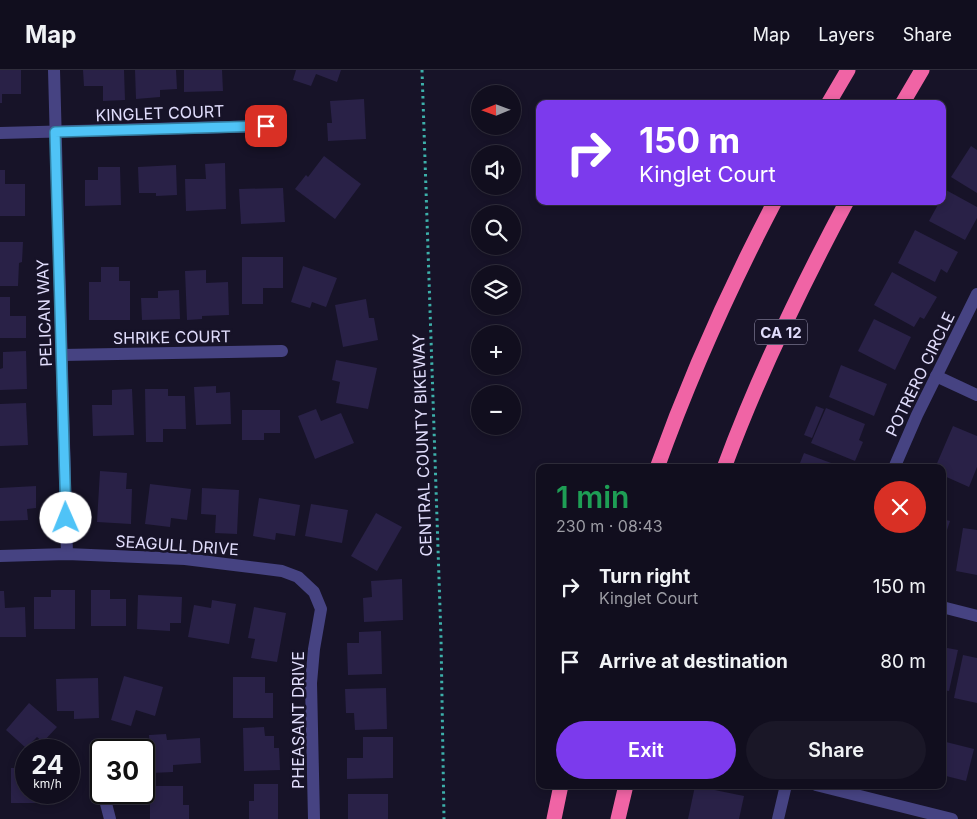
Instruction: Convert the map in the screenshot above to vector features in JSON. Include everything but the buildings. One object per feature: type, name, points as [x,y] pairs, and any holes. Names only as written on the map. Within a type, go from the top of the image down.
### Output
[{"type":"highway","points":[[830,100],[848,70]]},
{"type":"highway","points":[[904,100],[922,70]]},
{"type":"highway","points":[[657,464],[716,322],[773,205]]},
{"type":"highway","name":"CA 12","points":[[726,464],[775,345],[806,278],[845,205]]},
{"type":"highway","points":[[554,819],[560,789]]},
{"type":"highway","points":[[618,819],[625,789]]},
{"type":"street","name":"PELICAN WAY","points":[[54,70],[67,554]]},
{"type":"street","name":"KINGLET COURT","points":[[0,133],[266,126]]},
{"type":"street","name":"POTRERO CIRCLE","points":[[896,464],[936,376],[977,294]]},
{"type":"street","name":"SHRIKE COURT","points":[[62,355],[282,351]]},
{"type":"street","points":[[936,376],[977,395]]},
{"type":"street","name":"SEAGULL DRIVE","points":[[0,556],[67,554],[185,559],[282,571],[298,577],[314,592]]},
{"type":"street","name":"PHEASANT DRIVE","points":[[314,592],[321,609],[314,649],[312,683],[314,819]]},
{"type":"street","points":[[946,607],[977,616]]},
{"type":"street","points":[[778,819],[785,789]]},
{"type":"street","points":[[832,789],[952,819]]},
{"type":"street","points":[[106,804],[110,819]]},
{"type":"path","name":"CENTRAL COUNTY BIKEWAY","points":[[422,70],[441,638],[444,819]]},
{"type":"route","points":[[66,518],[55,132],[266,126]]}]
